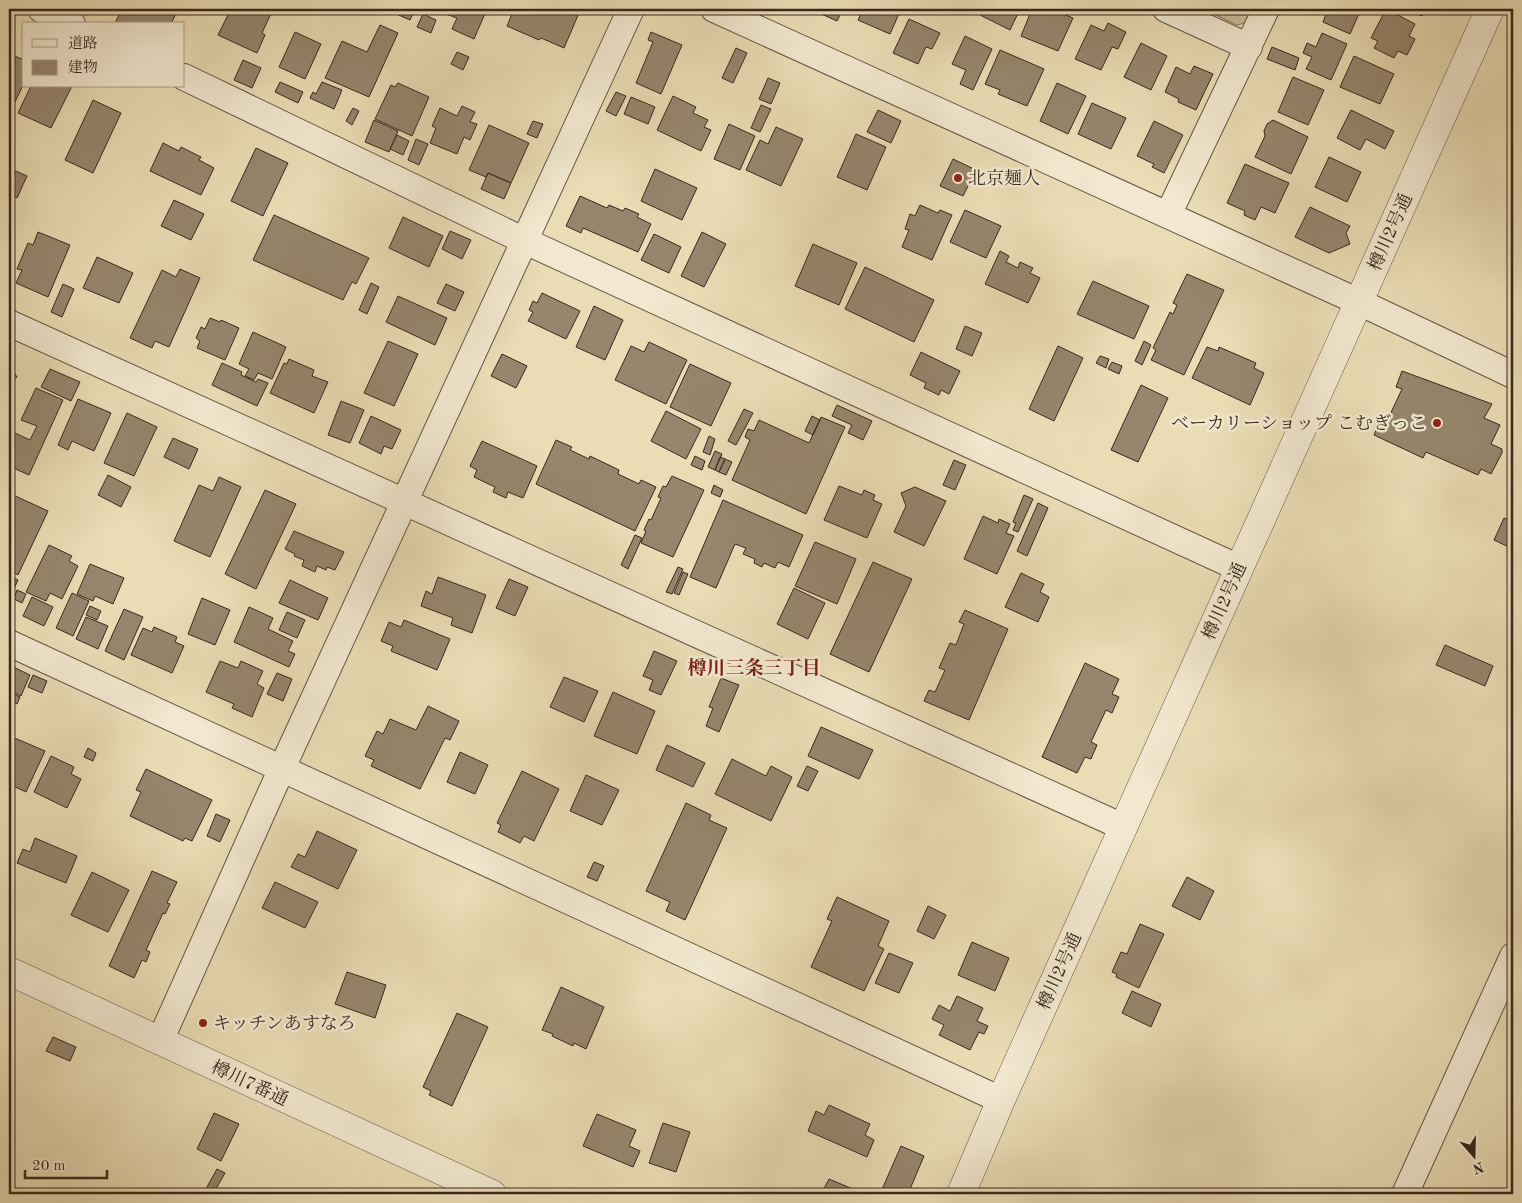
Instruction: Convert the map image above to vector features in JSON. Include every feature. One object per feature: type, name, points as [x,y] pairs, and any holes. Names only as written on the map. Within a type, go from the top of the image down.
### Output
[{"type":"street","points":[[41,9],[68,22]]},
{"type":"street","points":[[160,1041],[282,768],[631,9]]},
{"type":"street","points":[[714,9],[1359,302],[1513,375]]},
{"type":"street","points":[[1166,9],[1249,47]]},
{"type":"street","points":[[1168,215],[1266,9]]},
{"type":"street","name":"樽川2号通","points":[[961,1194],[1001,1100],[1490,9]]},
{"type":"street","points":[[185,77],[525,241],[1239,568]]},
{"type":"street","points":[[9,323],[1123,827]]},
{"type":"street","points":[[9,643],[1001,1100]]},
{"type":"street","points":[[1405,1194],[1513,956]]},
{"type":"street","name":"樽川7番通","points":[[9,971],[492,1194]]},
{"type":"shaded area","points":[[1203,9],[1253,9],[1248,20],[1237,25]]},
{"type":"building","points":[[122,9],[178,9],[172,22],[116,22]]},
{"type":"building","points":[[231,9],[273,9],[262,33],[265,35],[257,53],[218,35]]},
{"type":"building","points":[[385,9],[415,9],[410,20]]},
{"type":"building","points":[[448,9],[487,9],[474,39],[452,29],[457,18],[446,14]]},
{"type":"building","points":[[514,9],[568,9],[579,13],[564,48],[541,38],[539,40],[507,26]]},
{"type":"building","points":[[810,9],[843,9],[837,21]]},
{"type":"building","points":[[863,9],[901,9],[890,34],[858,20]]},
{"type":"building","points":[[983,9],[1020,9],[1010,30],[980,15]]},
{"type":"building","points":[[1032,9],[1051,9],[1073,18],[1058,51],[1021,36]]},
{"type":"building","points":[[1328,9],[1361,9],[1350,34],[1323,22]]},
{"type":"building","points":[[1386,9],[1415,24],[1409,36],[1415,39],[1407,55],[1398,51],[1394,58],[1374,48],[1378,41],[1371,38]]},
{"type":"building","points":[[1405,9],[1424,9],[1422,16]]},
{"type":"building","points":[[423,14],[436,20],[431,33],[417,27]]},
{"type":"building","points":[[909,19],[940,33],[932,49],[926,47],[918,64],[893,53]]},
{"type":"building","points":[[1108,23],[1126,32],[1118,49],[1112,47],[1101,70],[1075,59],[1091,25],[1104,31]]},
{"type":"building","points":[[380,25],[398,33],[369,97],[325,78],[342,41],[367,52]]},
{"type":"building","points":[[295,32],[321,44],[305,79],[279,67]]},
{"type":"building","points":[[651,32],[682,45],[661,94],[636,83],[653,42],[648,40]]},
{"type":"building","points":[[1322,33],[1347,44],[1331,80],[1306,69],[1312,57],[1303,53],[1307,43],[1316,47]]},
{"type":"building","points":[[965,36],[992,49],[973,90],[960,84],[966,70],[952,64]]},
{"type":"building","points":[[1141,43],[1167,56],[1151,90],[1124,77]]},
{"type":"building","points":[[1272,47],[1299,58],[1295,70],[1267,59]]},
{"type":"building","points":[[736,48],[747,53],[733,83],[722,78]]},
{"type":"building","points":[[1000,50],[1044,69],[1027,106],[998,94],[1000,90],[985,84]]},
{"type":"building","points":[[457,52],[469,57],[463,70],[451,64]]},
{"type":"building","points":[[10,54],[22,59],[22,87],[15,102],[9,100]]},
{"type":"building","points":[[1354,56],[1394,74],[1380,104],[1340,87]]},
{"type":"building","points":[[243,60],[261,68],[252,88],[234,80]]},
{"type":"building","points":[[1194,66],[1213,74],[1196,110],[1178,102],[1179,99],[1165,92],[1176,67],[1190,74]]},
{"type":"building","points":[[1293,77],[1324,90],[1308,125],[1278,112]]},
{"type":"building","points":[[768,78],[780,83],[771,104],[759,99]]},
{"type":"building","points":[[280,82],[303,92],[298,103],[275,92]]},
{"type":"building","points":[[322,82],[342,90],[334,109],[310,98],[313,92],[316,94]]},
{"type":"building","points":[[398,83],[429,97],[412,136],[375,119],[391,85],[395,87]]},
{"type":"building","points":[[1057,83],[1086,96],[1068,134],[1040,121]]},
{"type":"building","points":[[30,88],[71,88],[51,128],[18,113]]},
{"type":"building","points":[[616,92],[626,96],[616,116],[606,111]]},
{"type":"building","points":[[673,96],[696,107],[693,113],[708,120],[704,127],[711,130],[701,151],[657,130]]},
{"type":"building","points":[[631,97],[655,107],[648,124],[624,114]]},
{"type":"building","points":[[93,100],[121,113],[93,173],[65,160]]},
{"type":"building","points":[[1092,103],[1126,118],[1111,149],[1078,134]]},
{"type":"building","points":[[761,105],[771,109],[760,132],[751,128]]},
{"type":"building","points":[[462,106],[475,112],[470,122],[477,124],[470,140],[464,137],[457,154],[430,143],[436,128],[432,126],[440,108],[457,116]]},
{"type":"building","points":[[353,108],[359,111],[352,125],[346,121]]},
{"type":"building","points":[[878,110],[901,121],[891,143],[867,132]]},
{"type":"building","points":[[1351,110],[1394,131],[1385,149],[1366,139],[1360,150],[1337,138]]},
{"type":"building","points":[[374,120],[398,131],[389,152],[365,142]]},
{"type":"building","points":[[1273,120],[1308,137],[1291,174],[1255,157],[1265,136],[1264,131],[1267,124]]},
{"type":"building","points":[[533,121],[543,124],[537,138],[527,134]]},
{"type":"building","points":[[1154,121],[1183,135],[1164,173],[1152,167],[1154,164],[1137,156]]},
{"type":"building","points":[[729,124],[755,136],[740,170],[714,159]]},
{"type":"building","points":[[489,125],[529,143],[511,183],[488,173],[486,177],[469,170]]},
{"type":"building","points":[[776,127],[803,139],[781,186],[746,170],[760,140],[768,144]]},
{"type":"building","points":[[856,134],[886,147],[867,190],[837,177]]},
{"type":"building","points":[[397,135],[409,141],[403,155],[390,149]]},
{"type":"building","points":[[416,139],[428,144],[419,165],[408,160]]},
{"type":"building","points":[[163,143],[179,151],[181,147],[201,157],[199,160],[214,168],[201,195],[150,171]]},
{"type":"building","points":[[256,148],[288,163],[263,216],[231,201]]},
{"type":"building","points":[[1329,157],[1361,172],[1347,202],[1315,187]]},
{"type":"building","name":"北京麺人","points":[[953,159],[976,170],[963,196],[940,186]]},
{"type":"building","points":[[1245,164],[1289,183],[1275,213],[1261,207],[1255,220],[1244,215],[1245,211],[1227,203]]},
{"type":"building","points":[[9,168],[27,176],[17,198],[9,194]]},
{"type":"building","points":[[655,169],[697,188],[682,220],[641,201]]},
{"type":"building","points":[[488,173],[511,183],[504,199],[481,189]]},
{"type":"building","points":[[580,196],[607,208],[609,205],[623,211],[625,208],[639,214],[637,217],[651,224],[638,252],[583,228],[581,233],[566,226]]},
{"type":"building","points":[[174,200],[204,214],[191,240],[161,226]]},
{"type":"building","points":[[920,205],[938,213],[940,210],[952,215],[932,260],[902,247],[909,230],[905,229],[910,214],[915,216]]},
{"type":"building","points":[[1310,207],[1350,226],[1346,233],[1350,244],[1329,253],[1295,237]]},
{"type":"building","points":[[965,210],[1001,226],[986,258],[950,242]]},
{"type":"building","points":[[274,215],[369,258],[356,284],[352,282],[343,300],[253,260]]},
{"type":"building","points":[[403,217],[443,236],[429,267],[389,248]]},
{"type":"building","points":[[450,231],[471,240],[462,259],[442,249]]},
{"type":"building","points":[[38,232],[70,245],[48,297],[16,283],[22,270],[17,269],[28,243],[33,245]]},
{"type":"building","points":[[702,232],[726,244],[704,287],[681,276]]},
{"type":"building","points":[[654,234],[681,247],[669,273],[641,260]]},
{"type":"building","points":[[813,244],[857,263],[839,305],[795,286]]},
{"type":"building","points":[[1000,251],[1009,256],[1006,262],[1018,268],[1020,262],[1033,268],[1030,273],[1040,278],[1028,303],[985,284]]},
{"type":"building","points":[[97,257],[133,273],[119,303],[83,288]]},
{"type":"building","points":[[865,267],[934,300],[914,342],[845,309]]},
{"type":"building","points":[[180,269],[200,278],[169,347],[155,341],[152,348],[130,338],[162,270],[176,277]]},
{"type":"building","points":[[1187,274],[1224,290],[1184,375],[1151,360],[1156,350],[1153,348],[1170,312],[1173,314],[1177,305],[1173,303]]},
{"type":"building","points":[[1093,281],[1149,306],[1134,339],[1077,314]]},
{"type":"building","points":[[371,283],[379,287],[367,314],[359,310]]},
{"type":"building","points":[[63,284],[74,289],[62,317],[51,312]]},
{"type":"building","points":[[446,284],[464,292],[455,311],[437,303]]},
{"type":"building","points":[[542,293],[580,311],[566,339],[528,321],[533,312],[529,310],[533,301],[537,303]]},
{"type":"building","points":[[398,296],[447,318],[435,345],[386,322]]},
{"type":"building","points":[[594,306],[623,320],[605,360],[576,347]]},
{"type":"building","points":[[210,318],[220,322],[221,320],[239,328],[225,360],[197,348],[200,341],[196,338],[201,327],[205,329]]},
{"type":"building","points":[[965,326],[982,333],[972,356],[956,349]]},
{"type":"building","points":[[253,332],[286,347],[272,379],[258,373],[254,380],[245,376],[249,369],[239,364]]},
{"type":"building","points":[[388,341],[418,354],[394,406],[364,393]]},
{"type":"building","points":[[1144,341],[1151,345],[1142,365],[1135,361]]},
{"type":"building","points":[[649,342],[687,360],[666,404],[615,380],[631,346],[644,352]]},
{"type":"building","points":[[1058,346],[1083,358],[1054,421],[1029,409]]},
{"type":"building","points":[[1207,347],[1218,351],[1219,347],[1256,363],[1254,368],[1264,373],[1250,405],[1192,378]]},
{"type":"building","points":[[921,352],[960,371],[949,394],[941,390],[939,395],[924,388],[926,383],[910,375]]},
{"type":"building","points":[[502,354],[527,366],[516,388],[491,376]]},
{"type":"building","points":[[1100,356],[1109,359],[1106,368],[1096,363]]},
{"type":"building","points":[[289,359],[314,370],[312,376],[328,382],[314,413],[270,393],[284,363],[287,364]]},
{"type":"building","points":[[1112,362],[1122,366],[1119,374],[1108,369]]},
{"type":"building","points":[[222,363],[242,372],[241,375],[256,382],[258,379],[268,383],[257,406],[212,385]]},
{"type":"building","points":[[690,364],[731,383],[711,426],[670,407]]},
{"type":"building","points":[[9,365],[17,377],[9,383]]},
{"type":"building","points":[[50,369],[80,382],[71,401],[41,387]]},
{"type":"building","name":"ベーカリーショップ こむぎっこ","points":[[1402,371],[1492,404],[1484,418],[1500,425],[1491,444],[1502,449],[1502,453],[1491,474],[1481,469],[1478,475],[1426,452],[1423,458],[1374,435],[1381,419],[1387,421],[1402,389],[1396,387]]},
{"type":"building","points":[[1141,385],[1168,398],[1138,462],[1111,450]]},
{"type":"building","points":[[36,388],[63,400],[29,475],[9,466],[9,447],[15,433],[30,440],[37,426],[21,420]]},
{"type":"building","points":[[78,399],[111,413],[94,451],[72,441],[68,450],[58,445]]},
{"type":"building","points":[[341,401],[364,410],[350,443],[328,435]]},
{"type":"building","points":[[837,405],[872,421],[863,440],[848,433],[852,425],[832,416]]},
{"type":"building","points":[[744,409],[753,413],[736,445],[728,441]]},
{"type":"building","points":[[666,411],[701,429],[686,459],[651,441]]},
{"type":"building","points":[[127,413],[157,427],[134,476],[104,463]]},
{"type":"building","points":[[371,416],[401,430],[392,449],[384,446],[381,454],[359,443]]},
{"type":"building","points":[[812,416],[820,420],[813,435],[805,431]]},
{"type":"building","points":[[821,417],[845,427],[806,514],[732,480],[750,440],[745,437],[748,429],[754,431],[759,420],[809,443]]},
{"type":"building","points":[[709,436],[715,439],[710,455],[703,452]]},
{"type":"building","points":[[173,438],[198,449],[189,469],[164,457]]},
{"type":"building","points":[[556,440],[572,447],[570,450],[589,459],[590,456],[619,470],[618,474],[639,484],[641,480],[656,487],[635,531],[536,484]]},
{"type":"building","points":[[482,441],[537,466],[523,498],[508,492],[506,498],[493,492],[495,487],[474,477],[477,470],[470,466]]},
{"type":"building","points":[[715,451],[722,454],[715,470],[708,467]]},
{"type":"building","points":[[695,456],[705,461],[702,470],[691,465]]},
{"type":"building","points":[[720,457],[725,459],[719,472],[715,470]]},
{"type":"building","points":[[725,459],[732,462],[726,475],[719,472]]},
{"type":"building","points":[[954,460],[966,465],[955,490],[943,485]]},
{"type":"building","points":[[108,475],[131,487],[121,507],[98,495]]},
{"type":"building","points":[[672,476],[704,490],[673,557],[641,543],[646,531],[644,530],[661,498],[658,497],[663,486],[666,487]]},
{"type":"building","points":[[219,477],[241,487],[210,557],[174,541],[199,485],[213,491]]},
{"type":"building","points":[[714,485],[723,490],[720,497],[711,493]]},
{"type":"building","points":[[839,486],[862,495],[864,490],[875,495],[873,500],[882,504],[867,538],[824,520]]},
{"type":"building","points":[[915,487],[946,501],[924,546],[894,532],[906,506],[901,493]]},
{"type":"building","points":[[265,490],[296,504],[256,589],[225,574]]},
{"type":"building","points":[[11,494],[48,511],[18,575],[9,570],[9,500]]},
{"type":"building","points":[[1024,495],[1033,499],[1018,532],[1013,530],[1016,523],[1013,522]]},
{"type":"building","points":[[723,500],[803,535],[789,567],[778,562],[775,568],[764,563],[762,567],[754,563],[755,559],[743,554],[746,548],[735,544],[716,588],[690,577]]},
{"type":"building","points":[[1038,503],[1048,508],[1027,556],[1017,551]]},
{"type":"building","points":[[983,516],[998,523],[999,519],[1010,524],[1006,533],[1014,536],[997,574],[964,559]]},
{"type":"building","points":[[1504,518],[1513,522],[1513,549],[1494,540]]},
{"type":"building","points":[[294,531],[344,552],[335,570],[327,567],[326,570],[317,566],[315,572],[302,566],[304,560],[294,556],[295,554],[285,549]]},
{"type":"building","points":[[635,535],[642,538],[628,569],[621,565]]},
{"type":"building","points":[[815,542],[856,559],[837,604],[795,586]]},
{"type":"building","points":[[49,545],[72,556],[69,561],[78,566],[62,599],[50,593],[46,601],[26,592]]},
{"type":"building","points":[[873,562],[912,579],[869,672],[830,654]]},
{"type":"building","points":[[90,564],[124,578],[113,604],[95,596],[93,601],[77,594]]},
{"type":"building","points":[[678,567],[683,569],[672,594],[666,592]]},
{"type":"building","points":[[683,572],[688,574],[679,595],[674,593]]},
{"type":"building","points":[[1021,573],[1044,584],[1040,592],[1049,597],[1038,622],[1005,607]]},
{"type":"building","points":[[9,576],[18,580],[9,600]]},
{"type":"building","points":[[438,577],[486,595],[472,633],[451,625],[453,618],[421,606],[426,591],[432,594]]},
{"type":"building","points":[[509,579],[528,587],[515,616],[496,608]]},
{"type":"building","points":[[290,580],[328,598],[318,620],[279,603]]},
{"type":"building","points":[[794,588],[825,603],[808,639],[777,624]]},
{"type":"building","points":[[17,590],[26,594],[22,603],[14,599]]},
{"type":"building","points":[[72,593],[89,601],[73,636],[56,628]]},
{"type":"building","points":[[32,597],[53,607],[44,626],[23,616]]},
{"type":"building","points":[[202,598],[230,610],[215,645],[188,634]]},
{"type":"building","points":[[90,606],[101,611],[97,620],[86,615]]},
{"type":"building","points":[[249,607],[273,618],[268,629],[293,641],[288,651],[295,654],[289,667],[234,642]]},
{"type":"building","points":[[124,609],[143,617],[124,660],[105,651]]},
{"type":"building","points":[[965,610],[1008,629],[969,720],[924,701],[929,690],[935,692],[945,670],[939,668],[950,643],[956,645],[964,624],[959,622]]},
{"type":"building","points":[[287,612],[305,620],[297,638],[279,630]]},
{"type":"building","points":[[86,617],[108,626],[98,649],[76,639]]},
{"type":"building","points":[[404,620],[450,639],[437,670],[391,651],[393,646],[381,641],[389,622],[401,627]]},
{"type":"building","points":[[154,627],[177,637],[175,642],[184,646],[172,673],[131,655],[143,628],[152,632]]},
{"type":"building","points":[[1445,645],[1493,666],[1485,686],[1436,665]]},
{"type":"building","points":[[654,651],[677,661],[661,695],[649,690],[653,680],[643,676]]},
{"type":"building","points":[[220,661],[238,668],[241,661],[263,671],[257,684],[264,688],[252,717],[232,708],[234,704],[206,692]]},
{"type":"building","points":[[1085,663],[1119,679],[1112,694],[1119,697],[1112,713],[1106,710],[1091,742],[1097,745],[1091,759],[1085,757],[1077,773],[1042,757]]},
{"type":"building","points":[[9,665],[30,675],[21,696],[9,690]]},
{"type":"building","points":[[277,673],[292,679],[283,701],[267,694]]},
{"type":"building","points":[[33,675],[47,681],[42,693],[28,687]]},
{"type":"building","points":[[564,677],[598,691],[584,722],[550,707]]},
{"type":"building","points":[[721,678],[739,685],[719,732],[706,726],[713,708],[709,707]]},
{"type":"building","points":[[9,692],[20,697],[17,704],[9,700]]},
{"type":"building","points":[[613,692],[655,711],[637,754],[594,736]]},
{"type":"building","points":[[428,706],[459,721],[450,740],[445,738],[420,789],[371,766],[374,760],[365,756],[377,731],[383,734],[390,719],[416,730]]},
{"type":"building","points":[[821,727],[873,750],[859,779],[808,756]]},
{"type":"building","points":[[10,736],[45,751],[26,792],[9,784]]},
{"type":"building","points":[[667,745],[705,763],[693,787],[656,770]]},
{"type":"building","points":[[88,748],[96,753],[93,761],[84,757]]},
{"type":"building","points":[[460,752],[488,765],[475,794],[447,782]]},
{"type":"building","points":[[51,756],[74,767],[71,774],[81,779],[67,808],[34,792]]},
{"type":"building","points":[[732,759],[766,776],[771,766],[792,777],[771,821],[715,794]]},
{"type":"building","points":[[807,766],[818,771],[808,791],[797,786]]},
{"type":"building","points":[[146,769],[212,800],[192,841],[185,838],[183,841],[130,816],[141,792],[136,790]]},
{"type":"building","points":[[522,771],[559,789],[534,841],[524,836],[520,843],[498,832],[501,825],[497,823]]},
{"type":"building","points":[[586,775],[619,790],[602,825],[570,811]]},
{"type":"building","points":[[686,803],[711,815],[709,820],[727,828],[685,920],[666,911],[670,902],[646,891]]},
{"type":"building","points":[[216,814],[230,820],[220,842],[207,836]]},
{"type":"building","points":[[317,831],[357,850],[338,889],[291,867],[298,854],[305,857]]},
{"type":"building","points":[[35,838],[77,856],[66,883],[17,863],[23,849],[30,852]]},
{"type":"building","points":[[594,862],[604,866],[597,881],[587,877]]},
{"type":"building","points":[[152,871],[177,882],[167,903],[170,904],[165,914],[163,913],[146,950],[150,952],[146,962],[142,960],[134,978],[109,966]]},
{"type":"building","points":[[92,872],[129,890],[108,932],[71,915]]},
{"type":"building","points":[[1187,877],[1214,891],[1200,920],[1172,906]]},
{"type":"building","points":[[275,882],[318,902],[305,928],[262,908]]},
{"type":"building","points":[[837,897],[889,921],[878,946],[884,949],[864,991],[811,967],[832,921],[827,919]]},
{"type":"building","points":[[928,906],[946,915],[934,939],[917,931]]},
{"type":"building","points":[[1140,924],[1164,934],[1139,988],[1116,977],[1117,974],[1112,972],[1121,952],[1127,954]]},
{"type":"building","points":[[972,942],[1009,958],[995,991],[958,975]]},
{"type":"building","points":[[889,953],[913,963],[899,993],[875,983]]},
{"type":"building","points":[[347,972],[386,985],[375,1018],[335,1004]]},
{"type":"building","points":[[561,987],[604,1007],[586,1049],[574,1043],[573,1046],[542,1030]]},
{"type":"building","points":[[1132,991],[1161,1004],[1151,1027],[1122,1013]]},
{"type":"building","points":[[957,996],[983,1008],[977,1021],[988,1026],[984,1034],[979,1032],[970,1050],[939,1035],[944,1025],[932,1019],[939,1005],[950,1011]]},
{"type":"building","points":[[457,1013],[488,1027],[452,1106],[429,1095],[431,1091],[423,1087]]},
{"type":"building","points":[[53,1037],[76,1047],[70,1061],[46,1051]]},
{"type":"building","points":[[829,1105],[870,1124],[865,1135],[874,1140],[867,1157],[808,1131],[816,1111],[824,1115]]},
{"type":"building","points":[[214,1113],[239,1124],[221,1161],[197,1149]]},
{"type":"building","points":[[597,1114],[636,1130],[629,1146],[640,1151],[633,1167],[583,1146]]},
{"type":"building","points":[[663,1123],[690,1132],[676,1172],[649,1163]]},
{"type":"building","points":[[901,1146],[924,1156],[908,1194],[880,1194]]},
{"type":"building","points":[[217,1169],[225,1173],[213,1194],[203,1194]]},
{"type":"building","points":[[829,1179],[860,1192],[861,1194],[821,1194]]},
{"type":"place","name":"北京麺人","points":[[958,178]]},
{"type":"place","name":"ベーカリーショップ こむぎっこ","points":[[1437,423]]},
{"type":"place","name":"キッチンあすなろ","points":[[203,1023]]},
{"type":"district","name":"樽川三条三丁目","points":[[754,667]]}]
